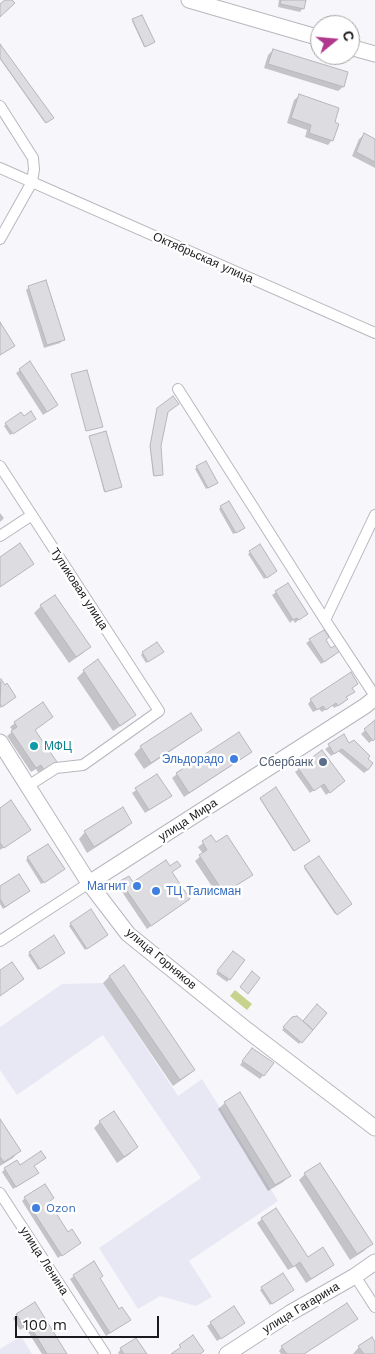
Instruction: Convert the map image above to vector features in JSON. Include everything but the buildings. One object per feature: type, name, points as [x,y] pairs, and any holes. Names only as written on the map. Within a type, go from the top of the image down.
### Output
[{"type":"main road","points":[[189,0],[310,35]]},
{"type":"main road","points":[[360,50],[375,54]]},
{"type":"main road","name":"улица Мира","points":[[89,883],[365,706],[375,697]]},
{"type":"main road","name":"улица Горняков","points":[[0,742],[89,883],[128,934],[247,1030],[375,1128]]},
{"type":"main road","name":"улица Гагарина","points":[[227,1354],[375,1262]]},
{"type":"street","points":[[0,106],[33,158],[34,169],[32,182],[0,239]]},
{"type":"street","name":"Октябрьская улица","points":[[0,168],[375,333]]},
{"type":"street","points":[[178,389],[375,697]]},
{"type":"street","name":"Тупиковая улица","points":[[0,466],[159,711],[83,765],[56,768],[28,786]]},
{"type":"street","points":[[0,536],[32,515]]},
{"type":"street","points":[[325,620],[375,515]]},
{"type":"street","name":"улица Мира","points":[[0,941],[89,883]]},
{"type":"street","name":"улица Ленина","points":[[0,1193],[105,1354]]},
{"type":"street","points":[[355,1276],[375,1307]]},
{"type":"shaded area","points":[[103,983],[178,1096],[202,1079],[278,1201],[189,1261],[212,1297],[196,1306],[160,1296],[138,1309],[99,1248],[201,1178],[103,1035],[17,1095],[0,1070],[0,1027],[62,984]]},
{"type":"shaded area","points":[[21,1336],[32,1354],[0,1354],[0,1349]]},
{"type":"green space","points":[[235,990],[252,1004],[247,1010],[230,996]]},
{"type":"place","name":"МФЦ","points":[[34,746]]},
{"type":"place","name":"Эльдорадо","points":[[234,759]]},
{"type":"place","name":"Сбербанк","points":[[323,762]]},
{"type":"place","name":"Магнит","points":[[137,886]]},
{"type":"place","name":"ТЦ Талисман","points":[[156,891]]},
{"type":"place","name":"Ozon","points":[[36,1208]]}]
